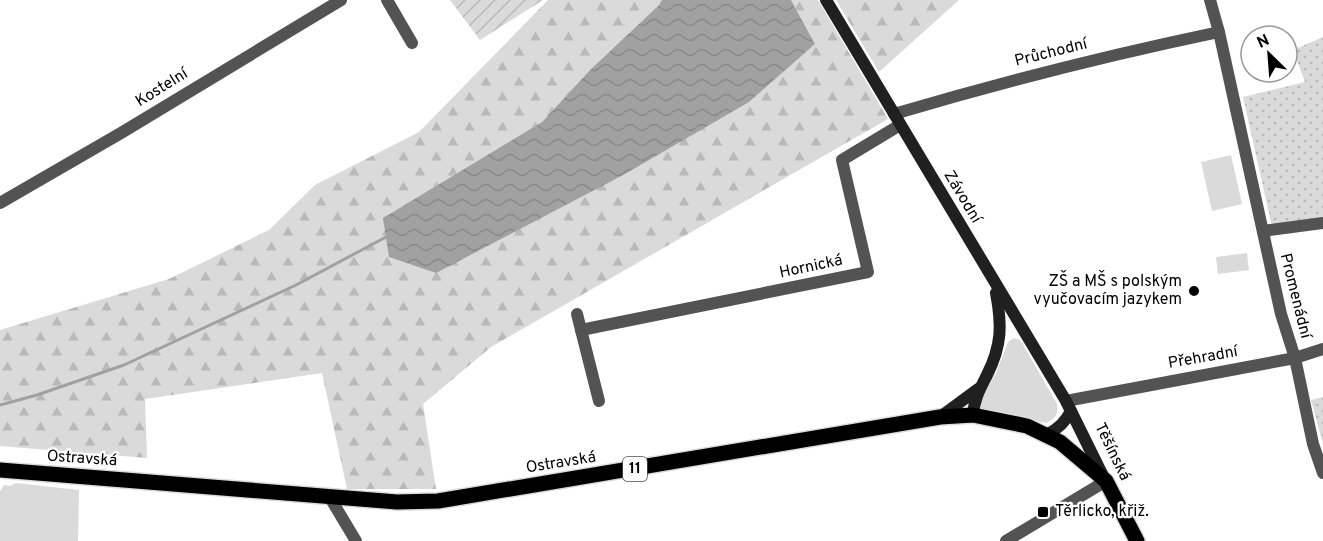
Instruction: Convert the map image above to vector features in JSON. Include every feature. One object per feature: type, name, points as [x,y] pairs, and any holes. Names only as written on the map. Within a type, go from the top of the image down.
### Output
[{"type":"main road","name":"Závodní","points":[[826,0],[1068,406]]},
{"type":"main road","points":[[973,415],[974,402],[992,364],[1000,337],[1001,318],[994,283]]},
{"type":"main road","points":[[1000,337],[1016,332],[1028,339]]},
{"type":"main road","points":[[940,417],[979,388]]},
{"type":"main road","points":[[1048,435],[1066,420],[1068,406]]},
{"type":"main road","name":"Těšínská","points":[[1068,406],[1137,541]]},
{"type":"main road","name":"Ostravská","points":[[0,471],[397,502],[438,501],[940,417],[973,415],[1027,426],[1048,435],[1060,442],[1106,481]]},
{"type":"street","name":"Kostelní","points":[[0,203],[122,133],[340,0]]},
{"type":"street","points":[[387,0],[411,43]]},
{"type":"street","name":"Promenádní","points":[[1210,0],[1281,314],[1294,358],[1313,444],[1323,473]]},
{"type":"street","name":"Průchodní","points":[[897,120],[1006,81],[1219,32]]},
{"type":"street","name":"Hornická","points":[[581,330],[868,272],[842,160],[897,120]]},
{"type":"street","name":"Promenádní","points":[[1263,231],[1323,223]]},
{"type":"street","points":[[577,314],[599,401]]},
{"type":"street","name":"Přehradní","points":[[1068,406],[1088,395],[1294,358],[1323,349]]},
{"type":"street","points":[[1006,541],[1106,481]]},
{"type":"street","points":[[328,496],[356,541]]},
{"type":"green space","points":[[450,0],[543,0],[480,40]]},
{"type":"green space","points":[[548,0],[662,0],[590,70],[542,122],[383,218],[792,62],[815,44],[791,0],[818,0],[888,119],[491,347],[423,404],[436,489],[347,489],[322,373],[145,399],[147,458],[0,446],[0,330],[169,279],[269,230],[315,185],[419,132]]},
{"type":"green space","points":[[836,0],[959,0],[879,72]]},
{"type":"green space","points":[[1323,37],[1323,227],[1272,227],[1243,97],[1305,82],[1299,66],[1299,47]]},
{"type":"green space","points":[[1231,155],[1242,204],[1212,211],[1201,162]]},
{"type":"green space","points":[[1247,253],[1249,270],[1218,274],[1216,257]]},
{"type":"green space","points":[[1014,338],[1021,341],[1057,404],[1056,416],[1046,423],[981,410],[978,403],[996,373],[1008,342]]},
{"type":"green space","points":[[1323,397],[1323,444],[1311,400]]},
{"type":"green space","points":[[16,483],[79,490],[78,541],[0,541],[0,491],[4,485],[10,486]]},
{"type":"water","points":[[662,0],[791,0],[815,44],[749,102],[625,174],[436,273],[389,257],[383,218],[542,122],[590,70]]},
{"type":"waterway","points":[[0,405],[37,395],[124,365],[296,285],[388,236]]},
{"type":"place","name":"ZŠ a MŠ s polským vyučovacím jazykem","points":[[1194,291]]},
{"type":"place","name":"Těrlicko, křiž.","points":[[1043,512]]}]
